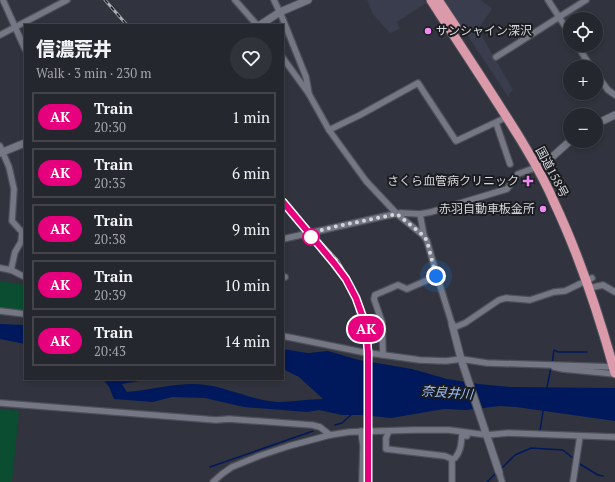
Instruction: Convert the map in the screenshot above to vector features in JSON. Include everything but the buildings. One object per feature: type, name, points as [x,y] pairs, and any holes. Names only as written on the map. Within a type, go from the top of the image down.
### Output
[{"type":"highway","name":"国道158号","points":[[431,0],[540,167]]},
{"type":"highway","name":"国道158号","points":[[438,0],[511,112],[570,223],[615,352]]},
{"type":"highway","name":"国道158号","points":[[590,283],[614,370]]},
{"type":"street","points":[[3,0],[24,47]]},
{"type":"street","points":[[0,35],[67,0]]},
{"type":"street","points":[[235,0],[256,24]]},
{"type":"street","points":[[274,0],[306,77],[309,94]]},
{"type":"street","points":[[262,24],[280,12],[308,0]]},
{"type":"street","points":[[548,0],[563,23]]},
{"type":"street","points":[[496,57],[586,0]]},
{"type":"street","points":[[284,59],[309,94],[329,130],[366,181],[397,214],[424,236]]},
{"type":"street","points":[[329,130],[360,115],[418,83],[456,141],[507,118]]},
{"type":"street","points":[[603,83],[608,90],[615,95]]},
{"type":"street","points":[[603,121],[615,115]]},
{"type":"street","points":[[496,123],[510,164]]},
{"type":"street","points":[[11,270],[15,252],[21,242],[22,232],[12,221],[14,189],[9,168],[1,150],[24,143]]},
{"type":"street","points":[[284,239],[397,214],[420,214],[444,209],[507,189],[518,174],[540,167],[563,147]]},
{"type":"street","points":[[420,214],[424,236],[427,241],[436,276],[453,326],[462,362],[502,482]]},
{"type":"street","points":[[0,268],[11,270],[24,276]]},
{"type":"street","points":[[383,355],[382,322],[374,299],[375,295],[398,285],[407,289],[436,276]]},
{"type":"street","points":[[453,326],[465,323],[499,300],[506,298],[530,300],[590,283],[603,285],[615,292]]},
{"type":"street","points":[[0,311],[24,314]]},
{"type":"street","points":[[284,336],[383,355],[420,360],[546,365],[614,370]]},
{"type":"street","points":[[0,403],[216,420],[229,419],[302,423],[320,427],[330,435]]},
{"type":"street","points":[[217,481],[232,467],[259,456],[330,435],[361,431],[449,430],[486,433],[615,437]]},
{"type":"street","points":[[361,431],[363,446],[362,482]]},
{"type":"street","points":[[389,431],[386,438],[386,449],[445,456],[452,459]]},
{"type":"street","points":[[452,459],[455,458],[461,447],[462,435],[471,437]]},
{"type":"street","points":[[573,482],[580,436]]},
{"type":"street","points":[[452,459],[452,482]]},
{"type":"shaded area","points":[[367,0],[424,0],[426,3],[397,22],[400,29],[390,33],[373,14]]},
{"type":"shaded area","points":[[444,0],[481,0],[492,9],[478,29],[513,90],[509,94],[509,98]]},
{"type":"green space","points":[[0,281],[24,285],[24,312],[0,309]]},
{"type":"green space","points":[[0,409],[19,411],[12,482],[0,482]]},
{"type":"water","points":[[0,324],[24,325],[24,344],[0,339]]},
{"type":"water","name":"奈良井川","points":[[284,349],[308,353],[328,351],[359,360],[412,369],[447,379],[479,384],[511,387],[615,388],[615,421],[500,406],[466,410],[444,409],[391,418],[362,415],[342,415],[319,410],[307,412],[244,407],[205,398],[172,397],[153,402],[114,399],[109,387],[104,380],[144,380],[122,384],[127,392],[194,384],[225,389],[267,401],[277,402],[323,399],[299,377],[284,370]]},
{"type":"waterway","points":[[552,364],[554,350],[558,352],[587,352]]},
{"type":"waterway","points":[[547,387],[551,368]]},
{"type":"waterway","points":[[540,431],[543,411]]},
{"type":"waterway","points":[[335,425],[342,423],[352,414]]},
{"type":"waterway","points":[[210,467],[313,431]]},
{"type":"waterway","points":[[500,470],[515,455],[531,448],[563,450],[574,459]]},
{"type":"waterway","points":[[578,463],[598,475],[603,476]]},
{"type":"waterway","points":[[487,482],[497,472]]},
{"type":"railway","points":[[105,0],[126,24]]},
{"type":"railway","points":[[284,202],[338,261],[349,280],[366,326],[368,353],[368,482]]},
{"type":"train","name":"AK","points":[[284,203],[346,279],[359,305],[366,326],[368,341],[368,482]]},
{"type":"place","name":"サンシャイン深沢","points":[[428,31]]},
{"type":"place","name":"さくら血管病クリニック","points":[[528,181]]},
{"type":"place","name":"赤羽自動車板金所","points":[[543,209]]},
{"type":"route","points":[[311,237],[313,232],[397,214],[424,236],[427,241],[436,276]]}]
